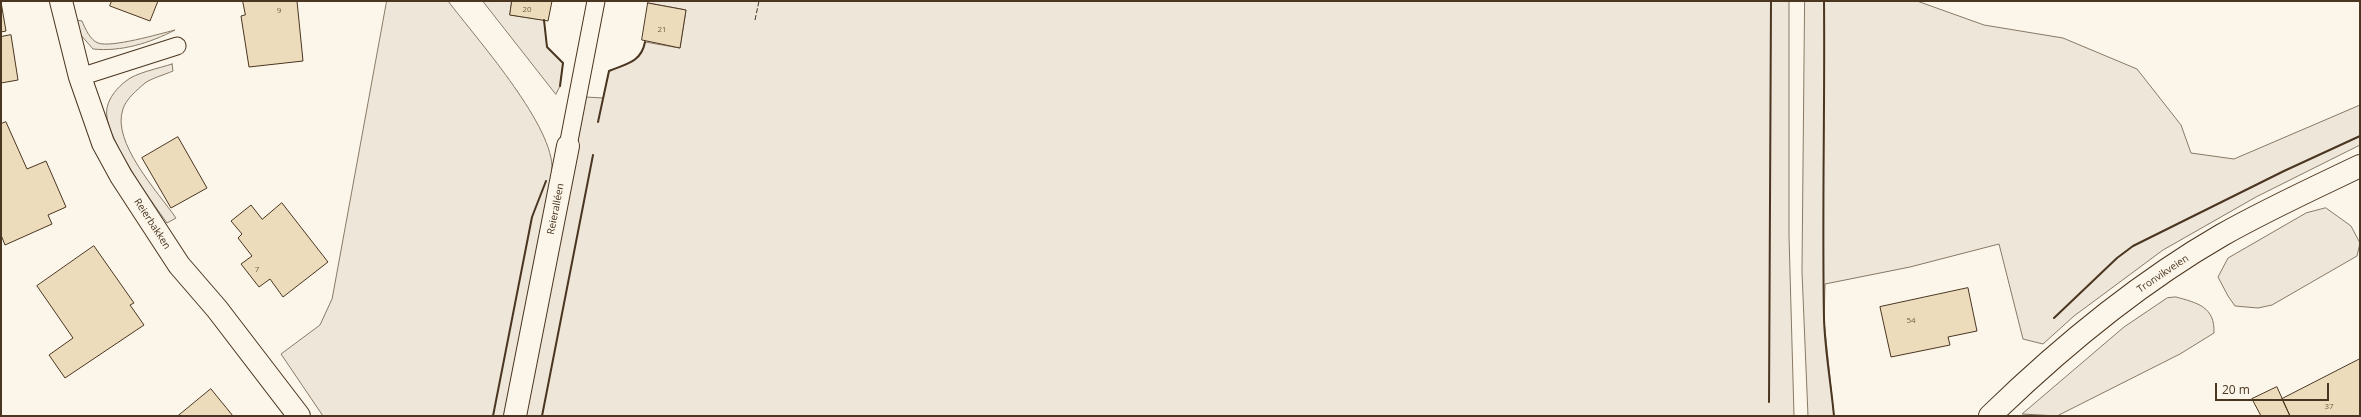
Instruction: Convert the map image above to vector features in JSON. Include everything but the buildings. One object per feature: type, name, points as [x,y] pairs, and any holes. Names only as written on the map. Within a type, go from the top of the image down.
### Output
[{"type":"street","name":"Reierbakken","points":[[61,1],[80,77],[103,143],[121,176],[179,265],[217,308],[299,416]]},
{"type":"street","name":"Reieralléen","points":[[515,416],[568,146]]},
{"type":"street","name":"Tronvikveien","points":[[1990,416],[2045,364],[2117,306],[2163,273],[2222,235],[2360,166]]},
{"type":"lane","name":"Reieralléen","points":[[568,146],[596,1]]},
{"type":"lane","points":[[80,77],[177,46]]},
{"type":"shaded area","points":[[387,1],[448,1],[510,80],[539,126],[548,148],[552,166],[552,174],[508,416],[323,416],[281,354],[320,325],[332,299]]},
{"type":"shaded area","points":[[483,1],[512,1],[510,15],[544,20],[547,47],[563,63],[560,86],[556,94]]},
{"type":"shaded area","points":[[647,1],[1789,1],[1789,236],[1794,416],[526,416],[586,97],[603,98],[609,71],[636,59],[643,49],[645,42],[680,48],[686,10],[648,3]]},
{"type":"shaded area","points":[[1805,1],[1917,1],[1984,25],[2063,38],[2137,69],[2181,125],[2191,153],[2234,159],[2360,105],[2360,145],[2256,197],[2163,250],[2074,316],[2043,344],[2023,339],[1999,244],[1910,267],[1825,284],[1824,320],[1834,416],[1808,416],[1802,272]]},
{"type":"shaded area","points":[[76,20],[82,21],[88,34],[95,41],[104,44],[135,40],[175,30],[156,39],[135,46],[104,50],[93,49],[80,34]]},
{"type":"shaded area","points":[[172,64],[173,71],[148,81],[129,98],[124,105],[121,122],[124,136],[138,166],[176,218],[167,223],[140,184],[119,149],[107,119],[107,108],[114,93],[130,78],[141,73]]},
{"type":"shaded area","points":[[2326,208],[2351,226],[2360,243],[2357,256],[2272,305],[2258,308],[2235,306],[2218,277],[2228,258],[2306,213]]},
{"type":"shaded area","points":[[2176,297],[2198,304],[2204,308],[2212,317],[2214,333],[2180,354],[2057,416],[2022,414],[2124,327],[2167,298]]},
{"type":"fence","points":[[755,20],[759,1]]},
{"type":"wall","points":[[1769,402],[1771,1]]},
{"type":"wall","points":[[1824,1],[1824,319],[1834,416]]},
{"type":"wall","points":[[544,20],[547,47],[563,63],[560,86]]},
{"type":"wall","points":[[598,122],[609,71],[636,59],[643,49],[645,42]]},
{"type":"wall","points":[[2054,318],[2117,258],[2133,246],[2284,171],[2360,136]]},
{"type":"wall","points":[[542,416],[593,155]]},
{"type":"wall","points":[[493,416],[532,217],[546,181]]}]
